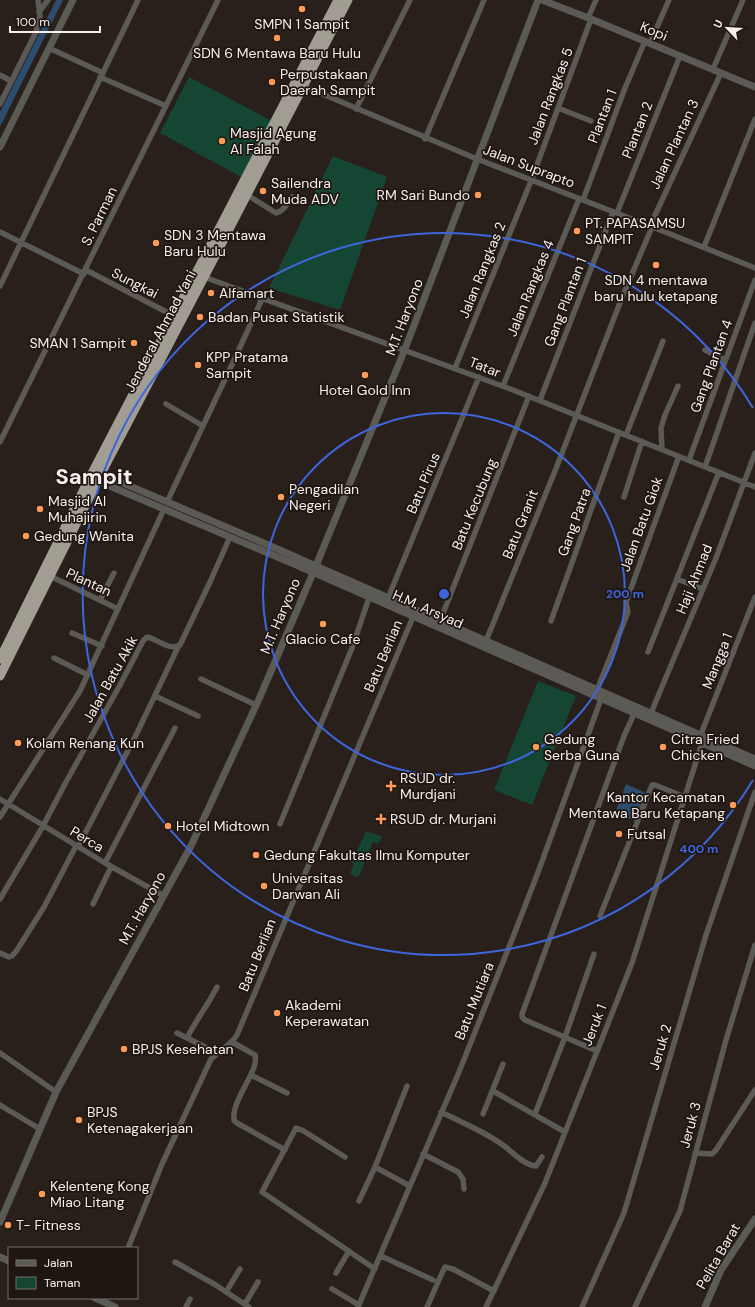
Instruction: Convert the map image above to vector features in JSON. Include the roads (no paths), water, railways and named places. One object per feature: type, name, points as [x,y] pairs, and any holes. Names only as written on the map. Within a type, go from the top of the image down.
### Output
[{"type":"highway","name":"Jenderal Ahmad Yani","points":[[0,659],[41,585],[50,576],[95,476],[204,277],[246,195],[338,0]]},
{"type":"highway","name":"Jenderal Ahmad Yani","points":[[0,676],[41,585],[174,316],[299,84],[348,0]]},
{"type":"street","points":[[0,104],[36,32],[39,12],[38,0]]},
{"type":"street","points":[[39,12],[48,0]]},
{"type":"street","points":[[0,147],[73,0]]},
{"type":"street","points":[[0,286],[138,0]]},
{"type":"street","name":"S. Parman","points":[[0,442],[218,0]]},
{"type":"street","points":[[356,108],[410,0]]},
{"type":"street","points":[[425,138],[484,0]]},
{"type":"street","name":"M.T. Haryono","points":[[0,1222],[56,1092],[164,896],[204,819],[256,705],[316,566],[405,349],[538,0]]},
{"type":"street","name":"Kopi","points":[[542,0],[590,18],[755,87]]},
{"type":"street","name":"Jalan Rangkas 5","points":[[531,181],[596,0]]},
{"type":"street","name":"Plantan 1","points":[[581,199],[622,95],[669,0]]},
{"type":"street","points":[[713,69],[743,0]]},
{"type":"street","points":[[50,48],[166,106]]},
{"type":"street","name":"Plantan 2","points":[[615,212],[680,56]]},
{"type":"street","name":"Jalan Plantan 3","points":[[577,416],[651,226],[721,73]]},
{"type":"street","points":[[0,75],[12,81]]},
{"type":"street","name":"Jalan Suprapto","points":[[299,84],[425,138],[531,181],[755,267]]},
{"type":"street","points":[[558,108],[592,121]]},
{"type":"street","points":[[704,247],[755,119]]},
{"type":"street","name":"Jalan Rangkas 2","points":[[455,368],[531,181]]},
{"type":"street","points":[[246,195],[276,213],[282,210],[292,197]]},
{"type":"street","name":"Jalan Rangkas 4","points":[[503,386],[581,199]]},
{"type":"street","name":"Gang Plantan 1","points":[[540,400],[615,212]]},
{"type":"street","name":"Sungkai","points":[[0,232],[174,316]]},
{"type":"street","name":"Tatar","points":[[204,277],[405,349],[530,396],[755,487]]},
{"type":"street","name":"Gang Plantan 4","points":[[689,460],[755,280]]},
{"type":"street","points":[[167,502],[262,299]]},
{"type":"street","points":[[705,467],[755,323]]},
{"type":"street","points":[[626,435],[663,340]]},
{"type":"street","points":[[706,350],[726,360]]},
{"type":"street","name":"Batu Pirus","points":[[388,598],[479,377]]},
{"type":"street","points":[[662,449],[661,428],[678,386]]},
{"type":"street","name":"Batu Kecubung","points":[[440,621],[530,396]]},
{"type":"street","points":[[166,404],[203,426]]},
{"type":"street","name":"Batu Granit","points":[[486,641],[577,416]]},
{"type":"street","name":"Gang Patra","points":[[551,620],[619,432]]},
{"type":"street","points":[[624,498],[642,441]]},
{"type":"street","name":"Haji Ahmad","points":[[651,713],[703,589],[745,483],[755,453]]},
{"type":"street","name":"Jalan Batu Giok","points":[[597,690],[628,612],[626,602],[678,456]]},
{"type":"street","points":[[648,652],[719,472]]},
{"type":"street","name":"H.M. Arsyad","points":[[95,476],[167,502],[219,524],[597,690],[701,734],[755,760]]},
{"type":"street","name":"H.M. Arsyad","points":[[95,476],[164,509],[755,766]]},
{"type":"street","points":[[0,817],[88,675],[164,509]]},
{"type":"street","points":[[216,531],[219,524]]},
{"type":"street","points":[[0,953],[10,957],[12,956],[44,907],[138,733],[230,537]]},
{"type":"street","points":[[100,600],[114,573]]},
{"type":"street","name":"Plantan","points":[[50,576],[118,609]]},
{"type":"street","points":[[677,579],[703,589]]},
{"type":"street","name":"Mangga 1","points":[[701,734],[755,597]]},
{"type":"street","points":[[280,824],[348,658],[370,598]]},
{"type":"street","name":"Batu Berlian","points":[[128,1247],[178,1127],[212,1060],[217,1053],[232,1042],[255,993],[277,937],[413,617]]},
{"type":"street","points":[[72,633],[102,646]]},
{"type":"street","name":"Jalan Batu Akik","points":[[43,826],[145,638],[149,637],[172,647],[180,645]]},
{"type":"street","points":[[54,658],[88,675]]},
{"type":"street","points":[[201,679],[256,705]]},
{"type":"street","points":[[155,696],[198,716]]},
{"type":"street","name":"Batu Mutiara","points":[[359,1306],[459,1072],[523,912],[601,699]]},
{"type":"street","points":[[597,1052],[525,1020],[522,1017],[522,1014],[624,736],[634,714]]},
{"type":"street","points":[[105,863],[175,728]]},
{"type":"street","name":"Jeruk 1","points":[[486,1307],[544,1183],[638,946],[702,743]]},
{"type":"street","points":[[600,916],[652,785],[685,797]]},
{"type":"street","name":"Jeruk 2","points":[[582,1307],[624,1213],[706,935],[755,792]]},
{"type":"street","name":"Perca","points":[[0,799],[111,867],[164,896]]},
{"type":"street","points":[[0,899],[43,826]]},
{"type":"street","points":[[93,904],[111,867]]},
{"type":"street","name":"Jeruk 3","points":[[635,1307],[680,1211],[726,1040],[755,945]]},
{"type":"street","points":[[535,1114],[565,1037],[594,954]]},
{"type":"street","points":[[187,1038],[196,1020],[207,1006],[217,988]]},
{"type":"street","points":[[177,1033],[217,1053]]},
{"type":"street","points":[[232,1042],[255,1055],[256,1060],[251,1075],[234,1108],[234,1120],[285,1150]]},
{"type":"street","points":[[0,1053],[56,1092]]},
{"type":"street","points":[[483,1114],[503,1064]]},
{"type":"street","points":[[251,1075],[287,1093]]},
{"type":"street","points":[[359,1201],[375,1167],[407,1086]]},
{"type":"street","points":[[695,1153],[712,1154],[716,1150],[755,1090]]},
{"type":"street","points":[[493,1091],[565,1132]]},
{"type":"street","points":[[0,1105],[40,1129]]},
{"type":"street","points":[[441,1112],[496,1140],[520,1159],[530,1164],[536,1166],[542,1157]]},
{"type":"street","points":[[345,1157],[296,1128],[262,1192],[375,1269]]},
{"type":"street","points":[[423,1154],[458,1172],[463,1179],[464,1189]]},
{"type":"street","points":[[375,1167],[410,1186]]},
{"type":"street","name":"Pelita Barat","points":[[705,1307],[721,1270],[755,1219]]},
{"type":"street","points":[[336,1273],[349,1251]]},
{"type":"street","points":[[381,1256],[433,1280]]},
{"type":"street","points":[[175,1262],[214,1284],[247,1306],[258,1282]]},
{"type":"street","points":[[427,1307],[445,1267],[453,1269],[494,1292]]},
{"type":"street","points":[[226,1292],[240,1269]]},
{"type":"street","points":[[332,1289],[359,1306]]},
{"type":"street","points":[[186,1307],[190,1299]]},
{"type":"street","points":[[106,1303],[115,1307]]},
{"type":"water","points":[[56,0],[63,0],[0,127],[0,112]]},
{"type":"water","points":[[626,784],[646,793],[635,821],[615,813]]},
{"type":"place","name":"SMPN 1 Sampit","points":[[302,9]]},
{"type":"place","name":"SDN 6 Mentawa Baru Hulu","points":[[277,38]]},
{"type":"place","name":"Perpustakaan Daerah Sampit","points":[[272,82]]},
{"type":"place","name":"Masjid Agung Al Falah","points":[[222,141]]},
{"type":"place","name":"Sailendra Muda ADV","points":[[263,191]]},
{"type":"place","name":"RM Sari Bundo","points":[[478,195]]},
{"type":"place","name":"PT. PAPASAMSU SAMPIT","points":[[577,231]]},
{"type":"place","name":"SDN 3 Mentawa Baru Hulu","points":[[156,243]]},
{"type":"place","name":"SDN 4 mentawa baru hulu ketapang","points":[[656,265]]},
{"type":"place","name":"Alfamart","points":[[211,293]]},
{"type":"place","name":"Badan Pusat Statistik","points":[[200,317]]},
{"type":"place","name":"SMAN 1 Sampit","points":[[134,343]]},
{"type":"place","name":"KPP Pratama Sampit","points":[[198,365]]},
{"type":"place","name":"Hotel Gold Inn","points":[[365,375]]},
{"type":"place","name":"Pengadilan Negeri","points":[[281,497]]},
{"type":"place","name":"Masjid Al Muhajirin","points":[[40,509]]},
{"type":"place","name":"Gedung Wanita","points":[[26,536]]},
{"type":"place","name":"Glacio Cafe","points":[[323,624]]},
{"type":"place","name":"Kolam Renang Kun","points":[[18,743]]},
{"type":"place","name":"Gedung Serba Guna","points":[[536,747]]},
{"type":"place","name":"Citra Fried Chicken","points":[[663,747]]},
{"type":"place","name":"RSUD dr. Murdjani","points":[[391,786]]},
{"type":"place","name":"Kantor Kecamatan Mentawa Baru Ketapang","points":[[733,805]]},
{"type":"place","name":"RSUD dr. Murjani","points":[[381,819]]},
{"type":"place","name":"Hotel Midtown","points":[[168,826]]},
{"type":"place","name":"Futsal","points":[[619,834]]},
{"type":"place","name":"Gedung Fakultas Ilmu Komputer","points":[[256,855]]},
{"type":"place","name":"Universitas Darwan Ali","points":[[264,886]]},
{"type":"place","name":"Akademi Keperawatan","points":[[277,1013]]},
{"type":"place","name":"BPJS Kesehatan","points":[[124,1049]]},
{"type":"place","name":"BPJS Ketenagakerjaan","points":[[79,1120]]},
{"type":"place","name":"Kelenteng Kong Miao Litang","points":[[42,1194]]},
{"type":"place","name":"T- Fitness","points":[[8,1225]]},
{"type":"district","name":"Sampit","points":[[94,476]]}]
